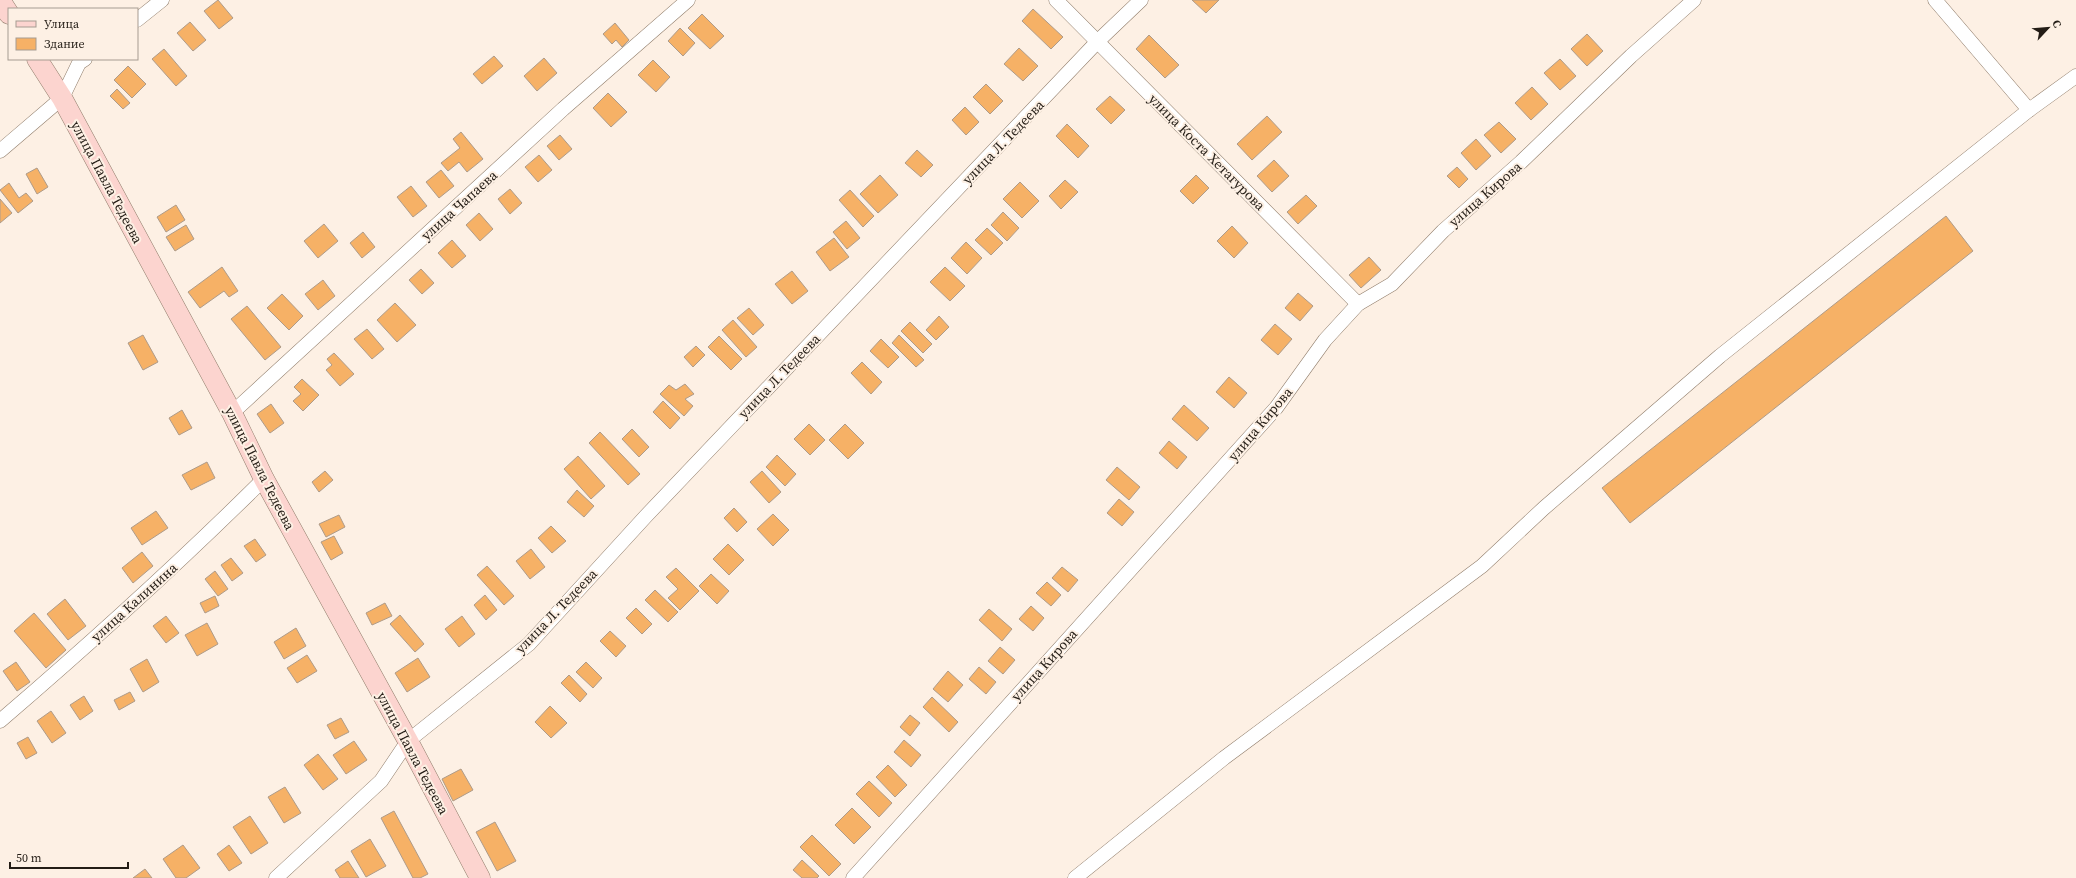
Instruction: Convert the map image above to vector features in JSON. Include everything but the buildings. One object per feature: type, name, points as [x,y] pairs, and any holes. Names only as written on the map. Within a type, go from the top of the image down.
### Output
[{"type":"main road","points":[[0,0],[8,12]]},
{"type":"main road","name":"улица Павла Тедеева","points":[[38,60],[62,98],[232,413],[264,479],[408,741],[480,878]]},
{"type":"street","points":[[138,19],[162,0]]},
{"type":"street","name":"улица Чапаева","points":[[232,413],[563,110],[688,0]]},
{"type":"street","name":"улица Коста Хетагурова","points":[[1056,0],[1358,304]]},
{"type":"street","name":"улица Л. Тедеева","points":[[276,878],[381,781],[408,741],[528,644],[646,516],[1098,42],[1141,0]]},
{"type":"street","name":"улица Кирова","points":[[854,878],[1271,414],[1325,340],[1358,304],[1392,284],[1443,231],[1521,162],[1631,56],[1694,0]]},
{"type":"street","points":[[1935,0],[2030,110]]},
{"type":"street","points":[[0,150],[62,98],[79,63],[84,60]]},
{"type":"street","points":[[1075,878],[1224,758],[1482,566],[1544,508],[1720,356],[2030,110],[2076,76]]},
{"type":"street","name":"улица Калинина","points":[[0,721],[64,666],[190,551],[264,479]]}]
